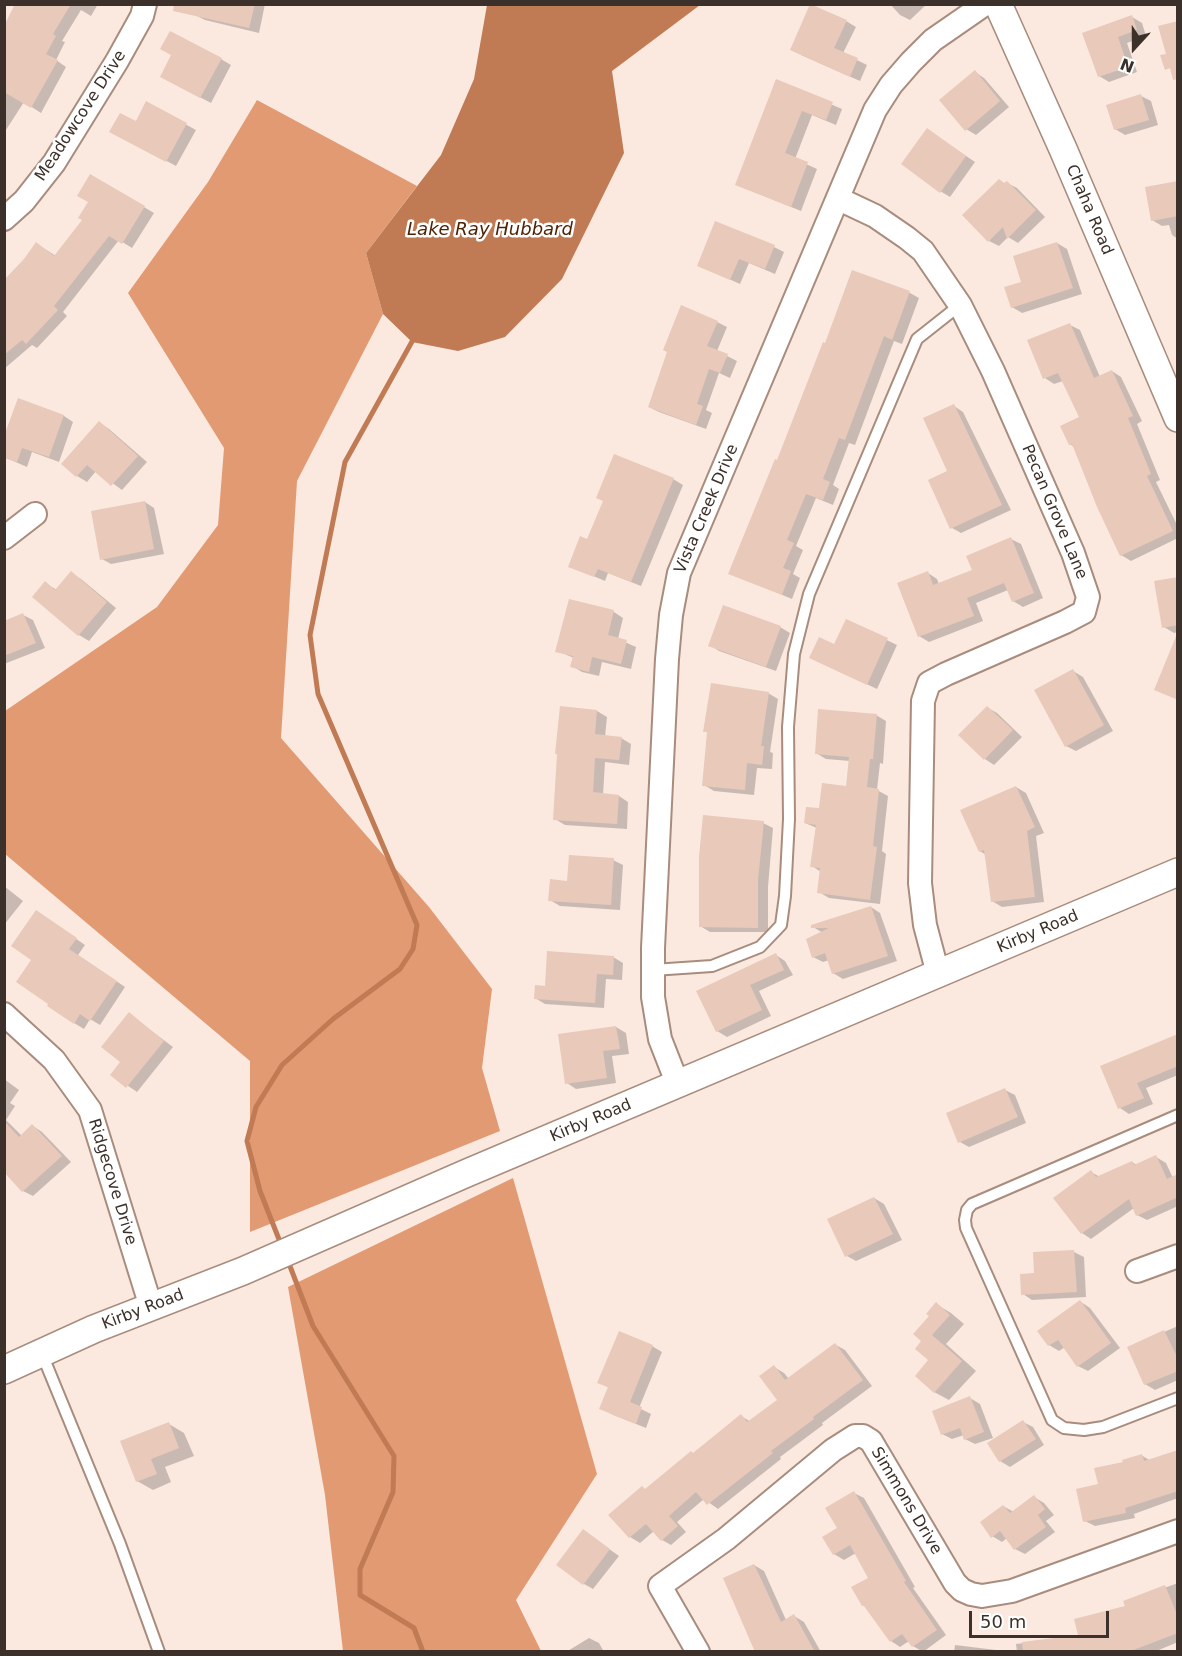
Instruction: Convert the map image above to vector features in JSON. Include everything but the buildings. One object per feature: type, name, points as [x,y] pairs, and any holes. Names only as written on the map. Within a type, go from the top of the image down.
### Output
[{"type":"street","name":"Meadowcove Drive","points":[[4,219],[24,201],[54,163],[117,61],[142,16],[145,4]]},
{"type":"street","name":"Vista Creek Drive","points":[[678,1085],[660,1039],[653,997],[653,970],[657,831],[667,659],[671,615],[679,573],[875,110],[891,85],[933,40],[985,4]]},
{"type":"street","name":"Chaha Road","points":[[998,4],[1176,409]]},
{"type":"street","name":"Pecan Grove Lane","points":[[839,199],[875,216],[907,237],[923,251],[960,305],[993,371],[1069,542],[1088,597],[1084,612],[929,683],[923,701],[920,883],[925,925],[938,974]]},
{"type":"street","points":[[4,538],[35,514]]},
{"type":"street","name":"Kirby Road","points":[[4,1370],[94,1329],[338,1231],[467,1173],[1178,872]]},
{"type":"street","name":"Ridgecove Drive","points":[[4,1014],[54,1060],[90,1110],[151,1307]]},
{"type":"street","points":[[1137,1271],[1178,1256]]},
{"type":"street","name":"Simmons Drive","points":[[698,1652],[660,1586],[726,1539],[833,1449],[855,1436],[863,1436],[871,1441],[955,1583],[962,1590],[971,1594],[982,1596],[1012,1591],[1178,1531]]},
{"type":"lane","points":[[653,970],[712,966],[760,947],[781,925],[785,896],[789,819],[789,727],[794,654],[809,594],[917,339],[960,305]]},
{"type":"lane","points":[[1178,1115],[972,1204],[967,1210],[965,1220],[966,1228],[1052,1419],[1064,1428],[1083,1430],[1103,1427],[1178,1398]]},
{"type":"lane","points":[[42,1353],[120,1544],[159,1652]]},
{"type":"shaded area","points":[[257,100],[417,186],[366,253],[383,314],[297,481],[281,738],[429,907],[492,989],[482,1068],[500,1131],[250,1232],[250,1061],[5,854],[5,711],[157,607],[218,525],[224,448],[128,293],[208,182]]},
{"type":"shaded area","points":[[513,1178],[597,1474],[516,1600],[541,1651],[343,1651],[325,1495],[288,1287]]},
{"type":"water","name":"Lake Ray Hubbard","points":[[487,5],[700,5],[612,71],[624,153],[562,279],[505,337],[458,351],[412,342],[383,314],[366,253],[441,155],[474,79]]},
{"type":"waterway","points":[[282,1247],[260,1191],[247,1141],[256,1107],[282,1065],[333,1019],[400,969],[413,949],[417,925],[318,694],[310,635],[345,462],[414,338]]},
{"type":"waterway","points":[[288,1261],[313,1326],[394,1456],[393,1492],[360,1569],[360,1595],[414,1628],[423,1652]]}]
